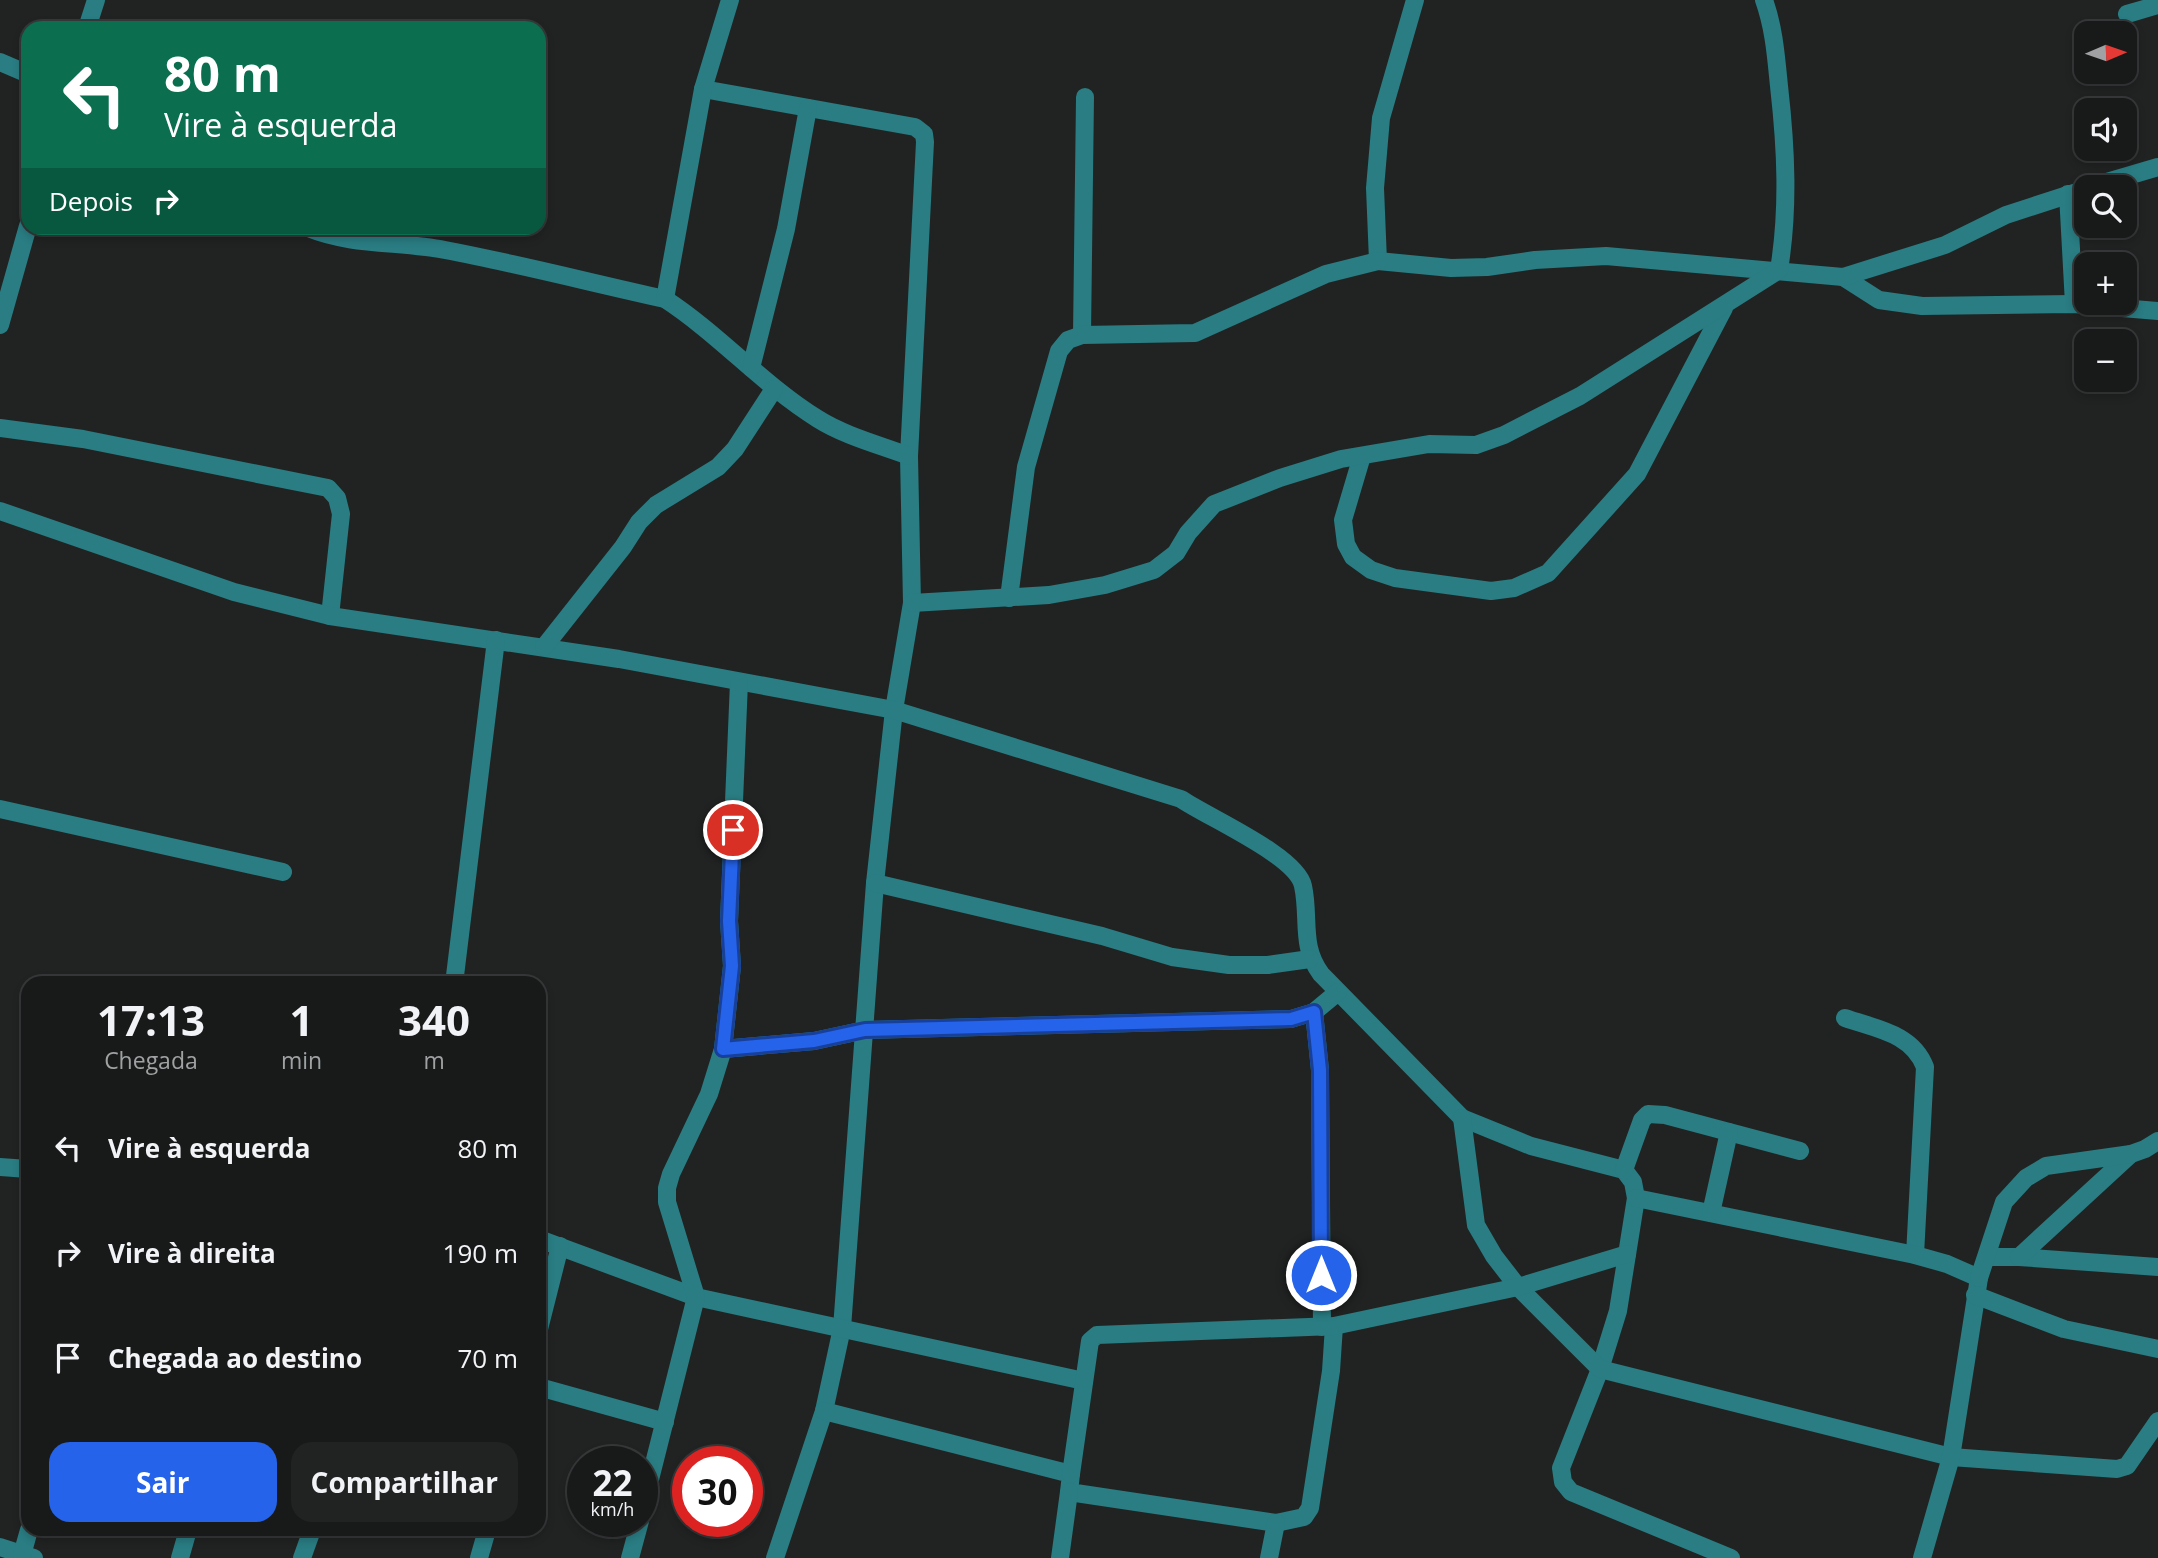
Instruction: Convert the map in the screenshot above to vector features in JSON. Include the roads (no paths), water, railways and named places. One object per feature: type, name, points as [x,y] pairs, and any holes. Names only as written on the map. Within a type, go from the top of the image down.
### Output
[{"type":"street","points":[[89,21],[96,0]]},
{"type":"street","points":[[665,299],[704,89],[730,0]]},
{"type":"street","points":[[1378,261],[1375,188],[1381,118],[1415,0]]},
{"type":"street","points":[[912,603],[1009,598],[1105,585],[1154,570],[1176,553],[1188,533],[1214,504],[1280,478],[1340,459],[1429,444],[1476,445],[1504,435],[1580,396],[1779,270],[1784,236],[1787,156],[1774,38],[1764,0]]},
{"type":"street","points":[[2127,14],[2158,5]]},
{"type":"street","points":[[0,62],[21,71]]},
{"type":"street","points":[[704,89],[915,127],[924,134],[909,456],[912,603],[894,710],[875,883],[842,1328],[824,1411],[775,1558]]},
{"type":"street","points":[[1082,335],[1085,97]]},
{"type":"street","points":[[751,368],[786,229],[808,108]]},
{"type":"street","points":[[2131,175],[2158,167]]},
{"type":"street","points":[[1009,598],[1026,467],[1059,351],[1068,340],[1082,335],[1195,333],[1326,274],[1378,261],[1451,268],[1606,256],[1843,277],[1945,245],[2006,215],[2074,192]]},
{"type":"street","points":[[1843,277],[1880,300],[1922,306],[2074,304],[2068,194]]},
{"type":"street","points":[[0,325],[25,235]]},
{"type":"street","points":[[325,235],[365,242],[442,249],[665,299],[696,319],[774,389],[821,421],[909,456]]},
{"type":"street","points":[[1362,456],[1343,520],[1346,544],[1353,557],[1371,570],[1395,578],[1491,591],[1514,588],[1548,573],[1637,474],[1725,305]]},
{"type":"street","points":[[2137,309],[2158,311]]},
{"type":"street","points":[[544,647],[623,547],[639,522],[656,505],[718,467],[735,449],[774,389]]},
{"type":"street","points":[[0,428],[19,428],[83,439],[328,488],[337,498],[341,514],[330,616]]},
{"type":"street","points":[[0,511],[234,592],[330,616],[496,639],[894,710],[1181,799],[1204,815],[1277,854],[1303,882],[1310,959],[1338,992],[1462,1118],[1531,1146],[1624,1170],[1633,1182],[1636,1198],[1618,1311],[1600,1369],[1561,1468],[1563,1482],[1571,1492],[1731,1558]]},
{"type":"street","points":[[455,976],[496,639]]},
{"type":"street","points":[[658,1449],[696,1297],[667,1202],[667,1188],[709,1094],[723,1049],[732,966],[729,921],[740,682]]},
{"type":"street","points":[[0,809],[283,872]]},
{"type":"street","points":[[875,883],[1102,936],[1172,957],[1229,965],[1268,965],[1310,959]]},
{"type":"street","points":[[723,1049],[814,1041],[865,1030],[1279,1020],[1304,1017],[1338,992]]},
{"type":"street","points":[[1069,1492],[1276,1523],[1304,1517],[1310,1508],[1331,1371],[1320,1070],[1314,1012]]},
{"type":"street","points":[[1845,1018],[1903,1038],[1921,1055],[1925,1067],[1915,1255]]},
{"type":"street","points":[[1624,1170],[1642,1120],[1648,1114],[1665,1115],[1800,1151]]},
{"type":"street","points":[[1462,1118],[1476,1225],[1494,1256],[1518,1287],[1600,1369],[1951,1457],[2117,1469],[2127,1466],[2158,1421]]},
{"type":"street","points":[[1711,1213],[1729,1132]]},
{"type":"street","points":[[2019,1257],[2132,1154],[2158,1142]]},
{"type":"street","points":[[1922,1558],[1951,1457],[1977,1286],[2004,1202],[2036,1170],[2093,1158],[2132,1154]]},
{"type":"street","points":[[0,1167],[21,1168]]},
{"type":"street","points":[[1636,1198],[1915,1255],[1947,1264],[1977,1286],[2064,1329],[2158,1349]]},
{"type":"street","points":[[546,1241],[696,1297],[1084,1381]]},
{"type":"street","points":[[546,1301],[560,1246]]},
{"type":"street","points":[[1060,1558],[1090,1341],[1097,1335],[1328,1326],[1518,1287],[1627,1254]]},
{"type":"street","points":[[1987,1257],[2158,1267]]},
{"type":"street","points":[[546,1389],[665,1422]]},
{"type":"street","points":[[824,1411],[1070,1474]]},
{"type":"street","points":[[1269,1558],[1276,1523]]},
{"type":"street","points":[[0,1547],[28,1556],[29,1536]]},
{"type":"street","points":[[180,1558],[186,1536]]},
{"type":"street","points":[[302,1558],[310,1536]]},
{"type":"street","points":[[479,1558],[485,1536]]},
{"type":"street","points":[[631,1558],[636,1537]]}]
